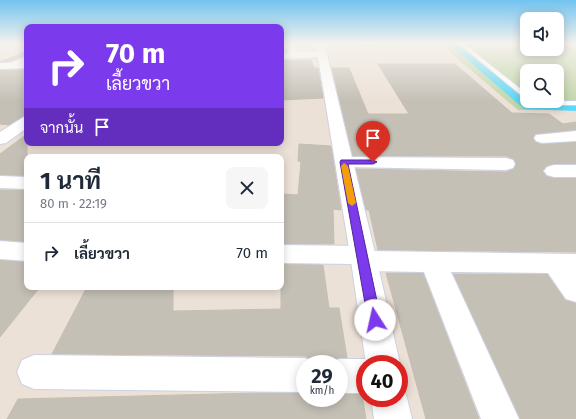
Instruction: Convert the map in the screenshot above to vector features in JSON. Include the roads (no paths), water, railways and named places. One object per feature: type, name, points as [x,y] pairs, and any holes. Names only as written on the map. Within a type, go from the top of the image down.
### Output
[{"type":"street","points":[[6,67],[18,63]]},
{"type":"street","points":[[323,63],[381,355]]},
{"type":"street","points":[[6,67],[24,65]]},
{"type":"street","points":[[3,134],[24,123]]},
{"type":"street","points":[[3,134],[24,133]]},
{"type":"street","points":[[542,138],[576,136]]},
{"type":"street","points":[[344,162],[506,164]]},
{"type":"street","points":[[554,171],[576,171]]},
{"type":"street","points":[[0,182],[24,183]]},
{"type":"street","points":[[0,250],[24,252]]},
{"type":"street","points":[[284,254],[433,262],[566,264],[576,291]]},
{"type":"street","points":[[433,262],[500,419]]},
{"type":"street","points":[[34,372],[296,375]]},
{"type":"street","points":[[391,407],[393,419]]},
{"type":"lane","points":[[484,63],[520,92]]},
{"type":"lane","points":[[564,103],[576,103]]},
{"type":"waterway","points":[[477,63],[529,106],[576,107]]}]
